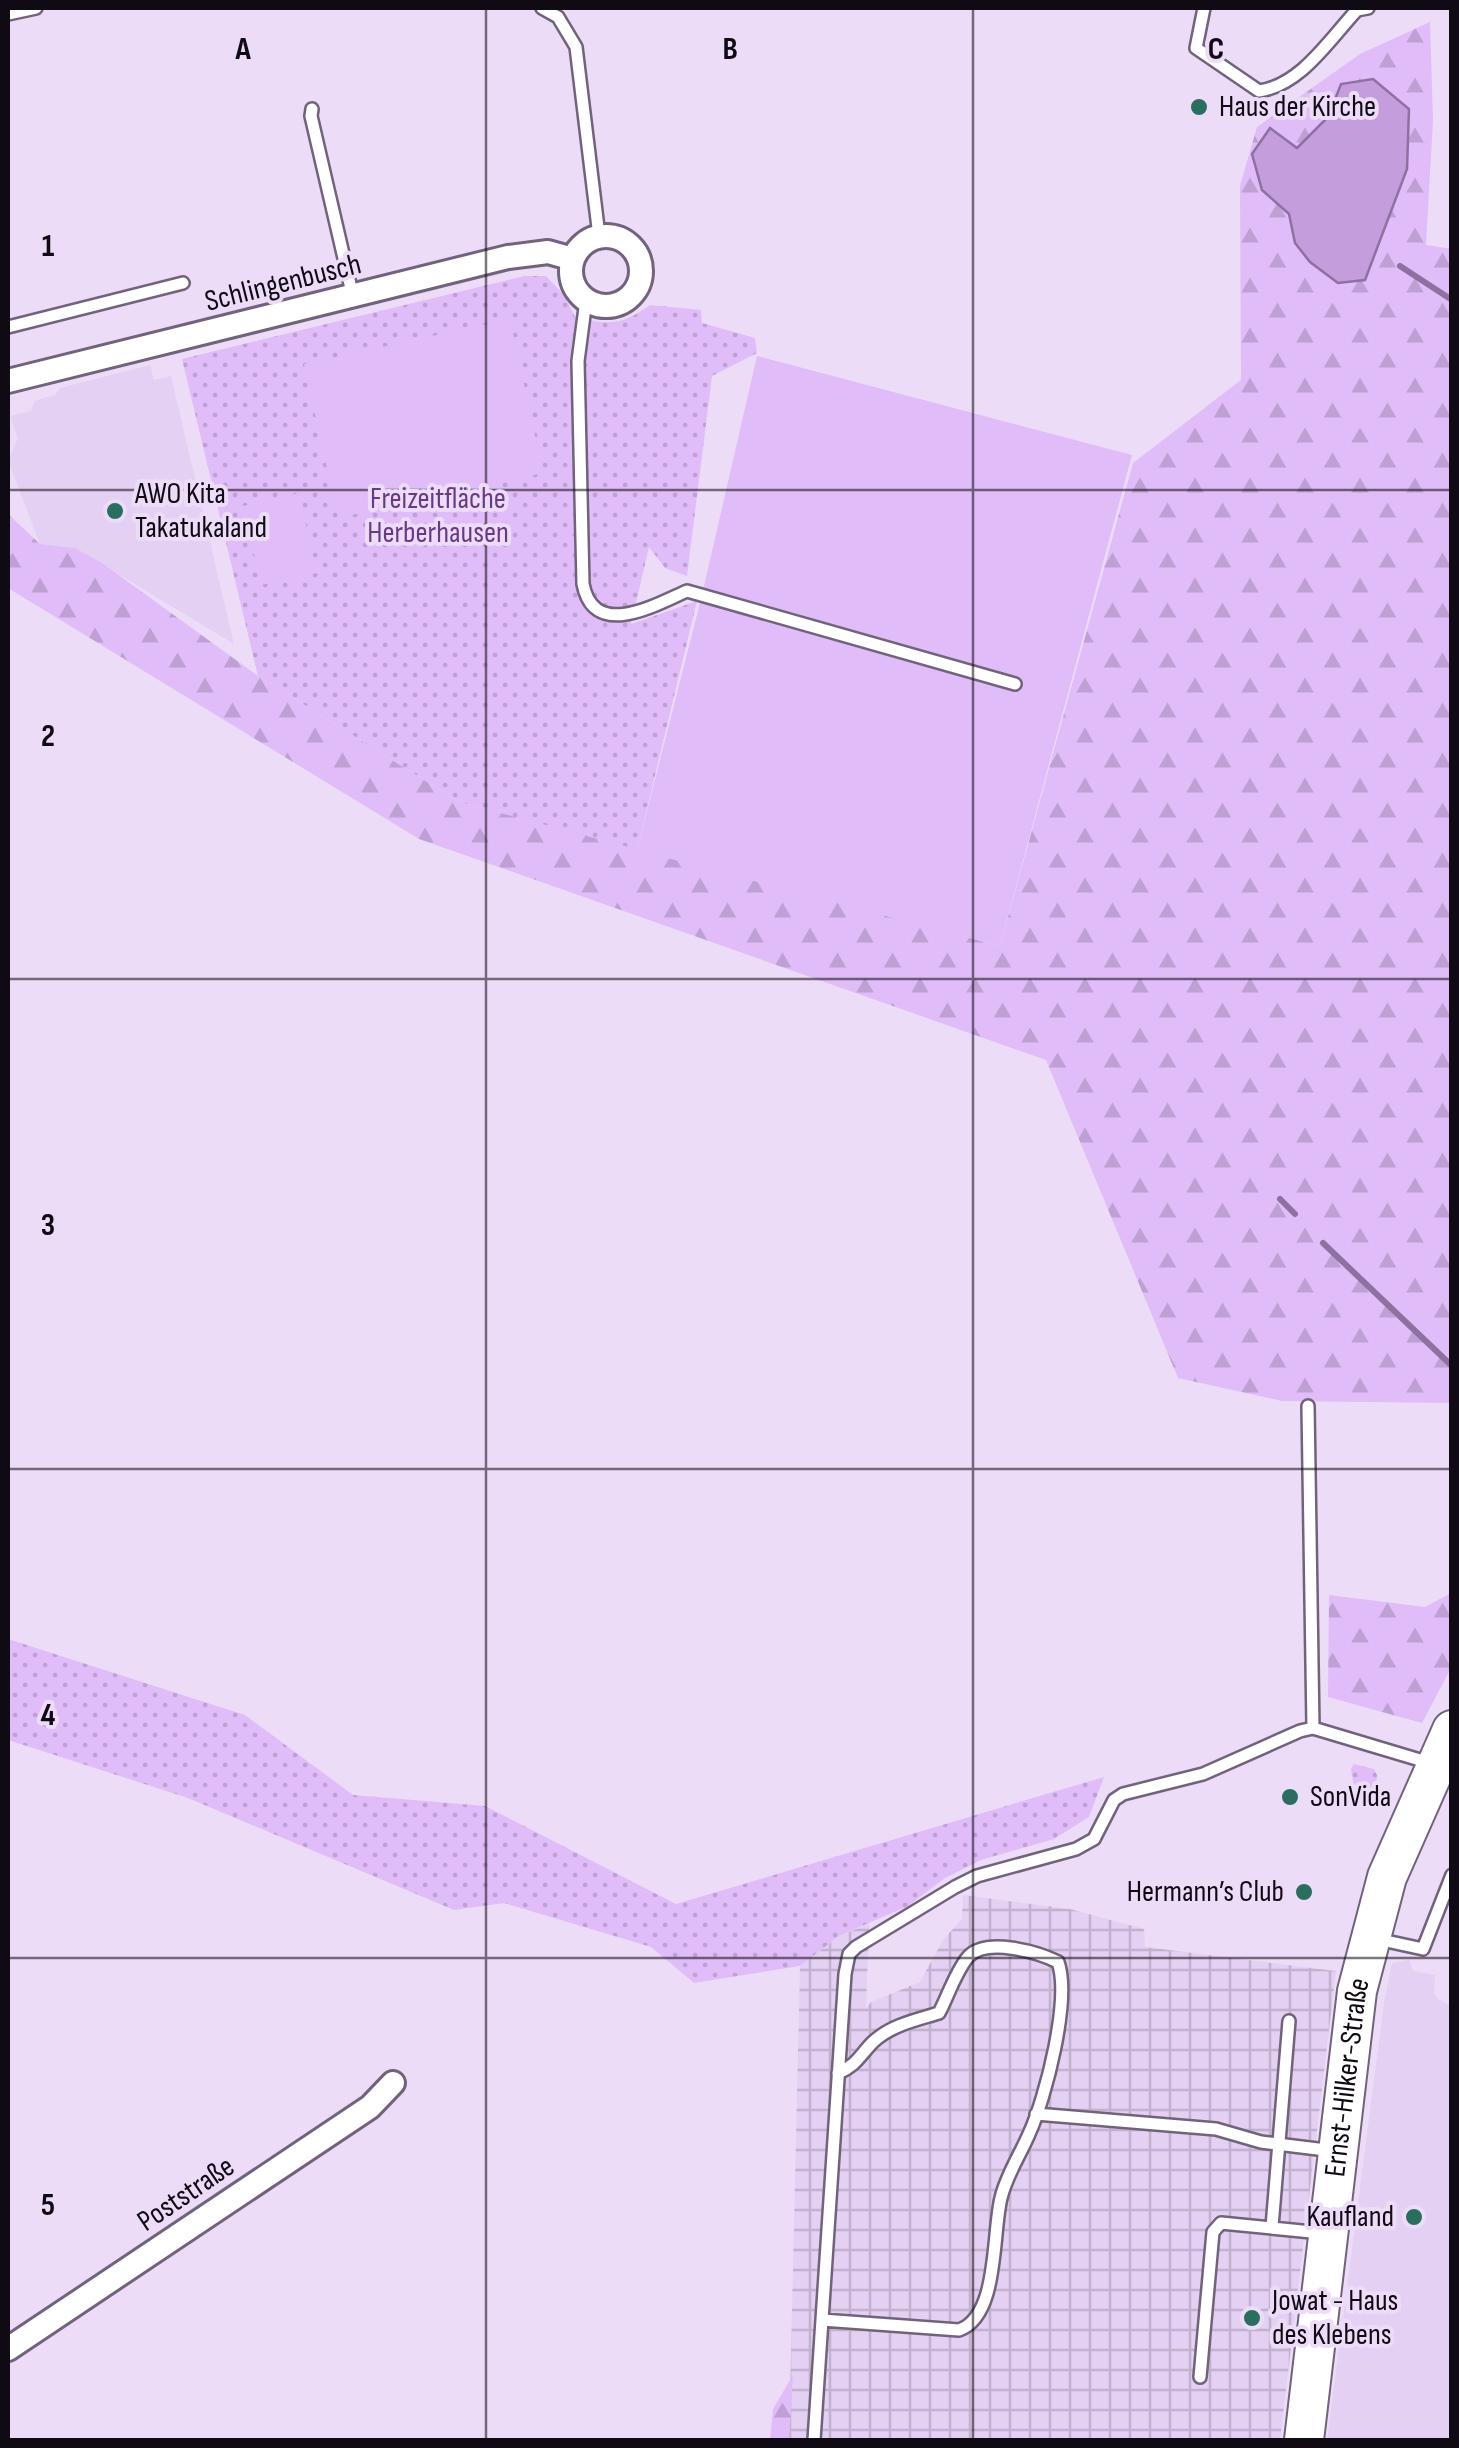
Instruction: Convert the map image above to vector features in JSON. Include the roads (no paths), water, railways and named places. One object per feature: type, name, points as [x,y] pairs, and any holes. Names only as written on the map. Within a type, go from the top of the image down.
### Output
[{"type":"main road","name":"Ernst-Hilker-Straße","points":[[1304,2440],[1358,1990],[1388,1877],[1452,1730]]},
{"type":"street","points":[[599,236],[622,239],[638,256],[640,278],[636,289],[619,304],[596,305],[574,286],[573,259],[583,244],[599,236]]},
{"type":"street","name":"Schlingenbusch","points":[[8,381],[508,257],[548,252],[573,259]]},
{"type":"street","name":"Poststraße","points":[[8,2349],[370,2107],[393,2083]]},
{"type":"lane","points":[[8,14],[36,8]]},
{"type":"lane","points":[[542,8],[558,17],[576,47],[599,236]]},
{"type":"lane","points":[[1204,8],[1196,48],[1259,91],[1291,80],[1357,10],[1368,8]]},
{"type":"lane","points":[[312,109],[353,297]]},
{"type":"lane","points":[[8,327],[182,284]]},
{"type":"lane","points":[[586,300],[578,361],[585,596],[599,608],[619,616],[655,609],[687,591],[1016,684]]},
{"type":"lane","points":[[1308,1406],[1313,1728]]},
{"type":"lane","points":[[814,2440],[849,1954],[977,1876],[1076,1849],[1094,1839],[1114,1800],[1123,1794],[1203,1774],[1300,1731],[1313,1728],[1434,1764]]},
{"type":"lane","points":[[1370,1938],[1423,1949],[1451,1876]]},
{"type":"lane","points":[[822,2320],[959,2330],[971,2326],[986,2302],[1001,2195],[1036,2114],[1056,2041],[1063,1976],[1058,1962],[1033,1950],[983,1949],[969,1956],[939,2013],[896,2026],[873,2042],[854,2066],[838,2073]]},
{"type":"lane","points":[[1272,2227],[1289,2021]]},
{"type":"lane","points":[[1036,2114],[1216,2129],[1336,2152]]},
{"type":"lane","points":[[1200,2376],[1212,2232],[1221,2222],[1327,2233]]},
{"type":"waterway","points":[[1400,266],[1452,300]]},
{"type":"waterway","points":[[1280,1199],[1295,1214]]},
{"type":"waterway","points":[[1323,1243],[1452,1366]]},
{"type":"place","name":"Haus der Kirche","points":[[1199,107]]},
{"type":"place","name":"AWO Kita Takatukaland","points":[[115,511]]},
{"type":"place","name":"SonVida","points":[[1290,1797]]},
{"type":"place","name":"Hermann’s Club","points":[[1304,1892]]},
{"type":"place","name":"Kaufland","points":[[1414,2217]]},
{"type":"place","name":"Jowat - Haus des Klebens","points":[[1252,2318]]},
{"type":"park label","name":"Freizeitfläche Herberhausen","points":[[438,516]]}]
